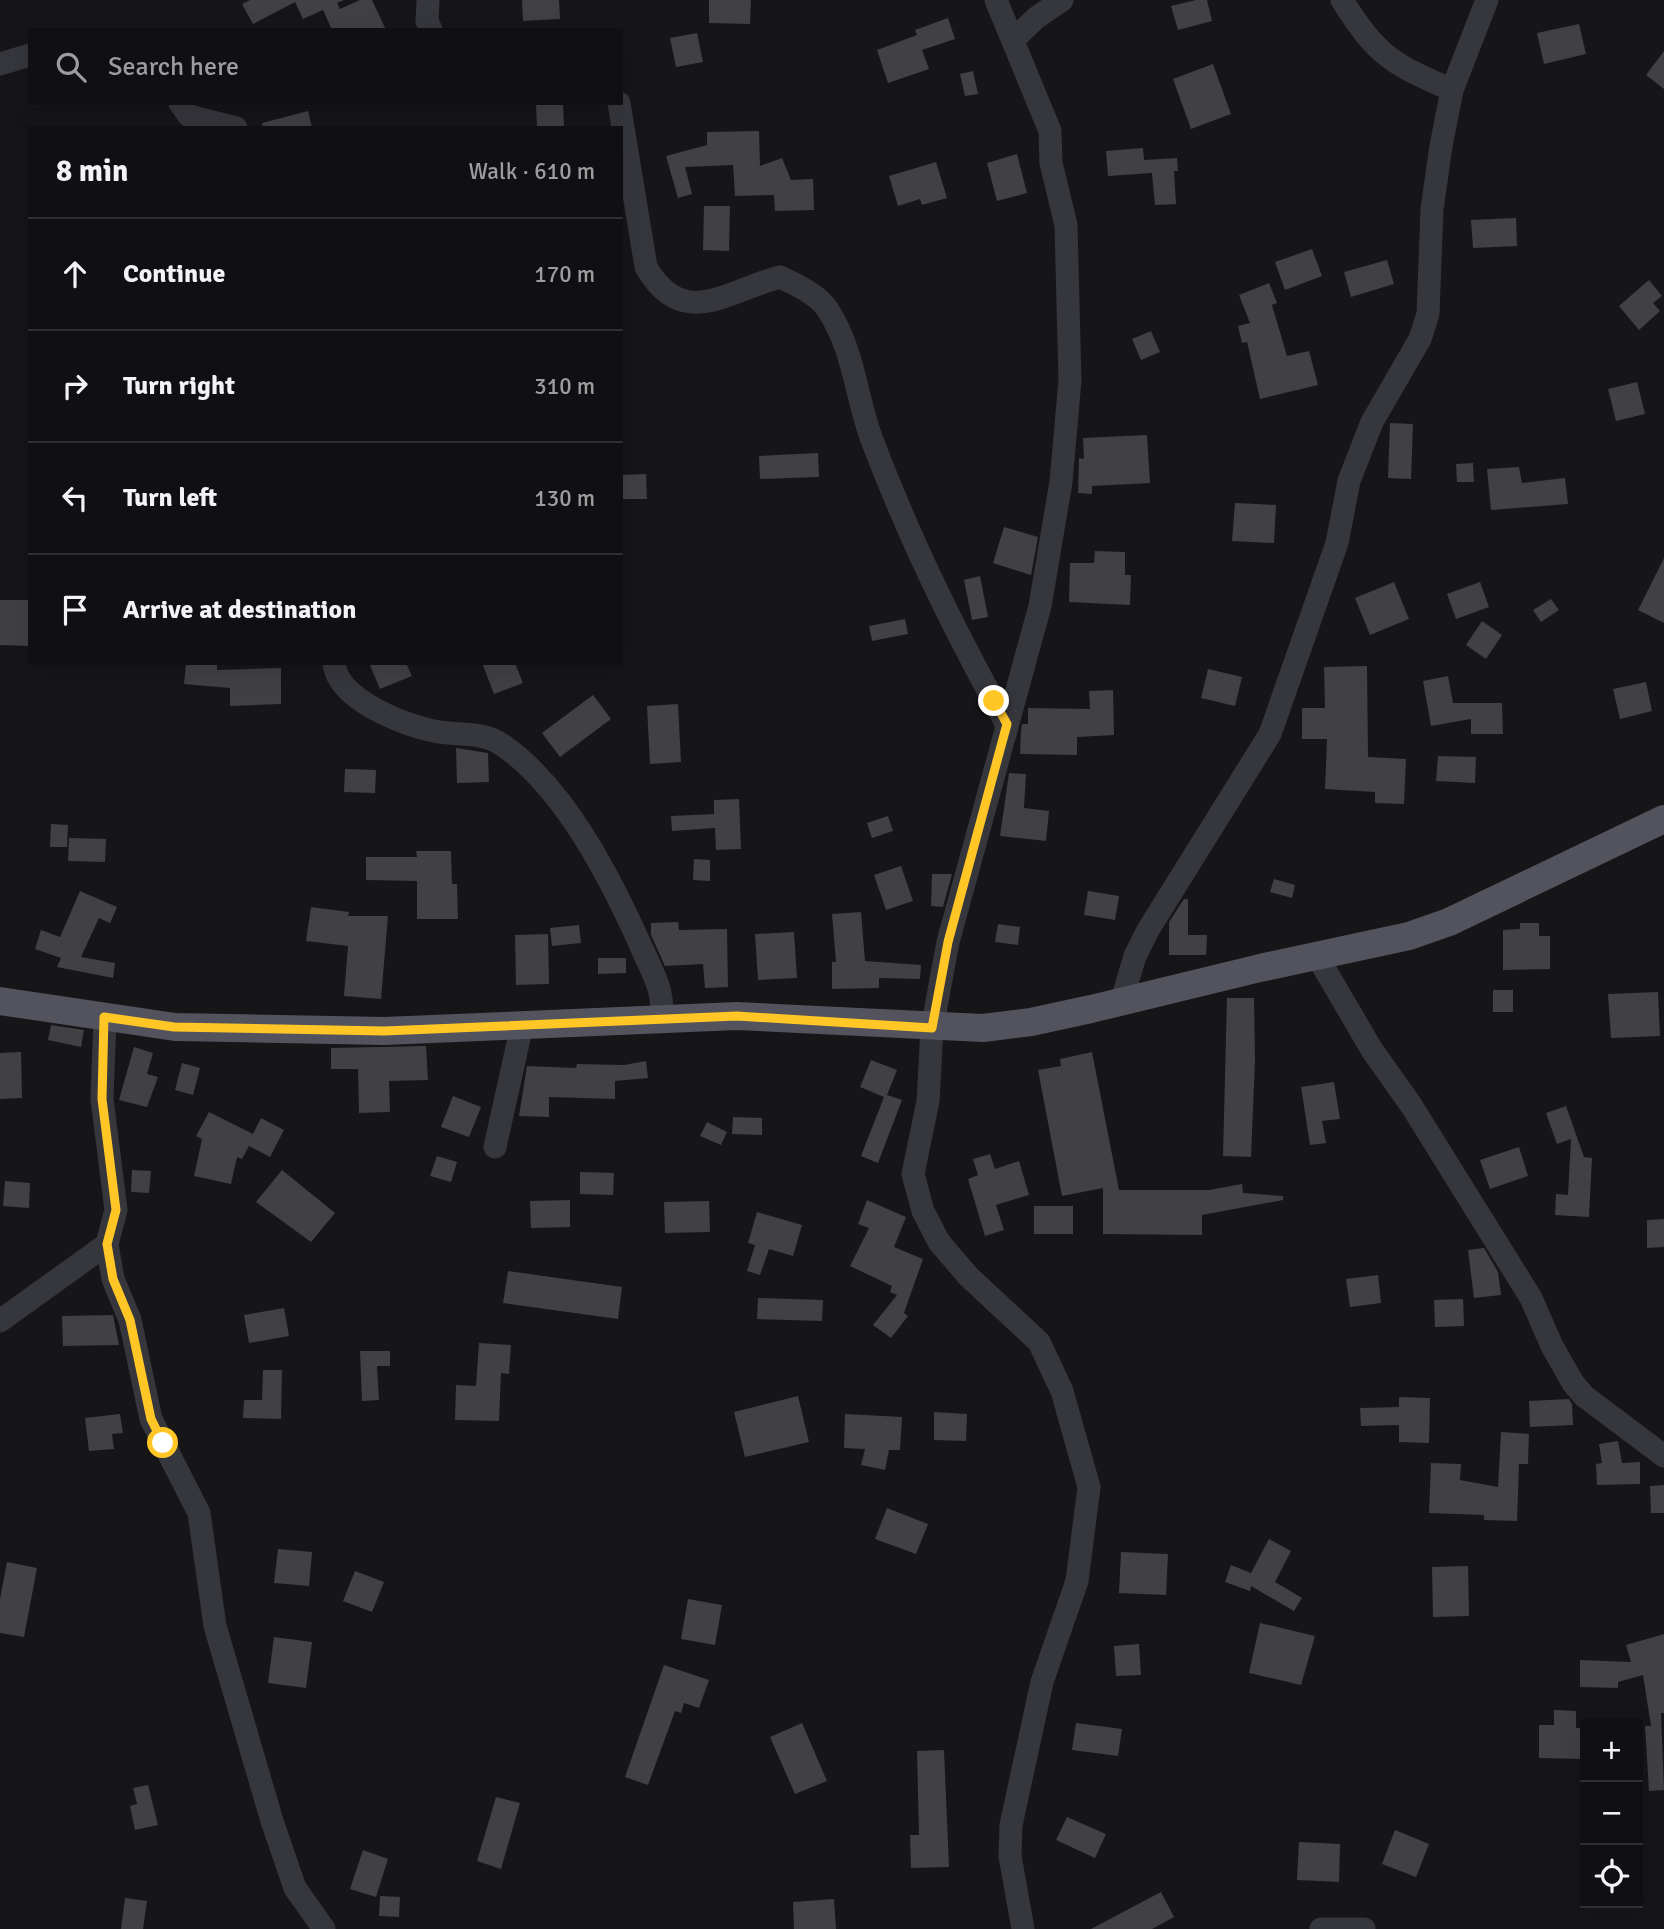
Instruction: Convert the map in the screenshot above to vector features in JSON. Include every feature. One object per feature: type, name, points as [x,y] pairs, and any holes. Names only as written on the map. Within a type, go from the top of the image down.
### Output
[{"type":"main road","points":[[0,1001],[174,1027],[384,1031],[737,1016],[932,1028],[983,1028],[1031,1022],[1121,1003],[1409,936],[1449,922],[1664,818]]},
{"type":"street","points":[[428,0],[429,28]]},
{"type":"street","points":[[996,0],[1050,131],[1051,163],[1066,225],[1070,380],[1061,482],[1040,606],[948,942],[932,1028],[928,1101],[913,1174],[923,1211],[939,1242],[968,1276],[1039,1342],[1062,1391],[1089,1487],[1077,1581],[1042,1682],[1026,1745],[1011,1825],[1010,1856],[1023,1929]]},
{"type":"street","points":[[1013,40],[1036,18],[1062,0]]},
{"type":"street","points":[[1342,0],[1381,54],[1408,71],[1452,90]]},
{"type":"street","points":[[1121,1003],[1135,956],[1148,930],[1270,734],[1337,543],[1349,481],[1372,422],[1420,339],[1428,314],[1434,196],[1452,90],[1487,0]]},
{"type":"street","points":[[0,64],[28,56]]},
{"type":"street","points":[[181,105],[189,116],[228,126]]},
{"type":"street","points":[[618,105],[622,126]]},
{"type":"street","points":[[623,132],[646,267],[659,289],[682,301],[702,304],[780,277],[796,284],[827,307],[850,354],[872,439],[939,593],[1007,724]]},
{"type":"street","points":[[334,665],[335,673],[342,685],[358,699],[409,724],[436,732],[475,734],[500,743],[532,770],[608,874],[656,979],[663,1003],[661,1018]]},
{"type":"street","points":[[1317,956],[1372,1050],[1411,1105],[1531,1298],[1552,1346],[1573,1383],[1584,1396],[1664,1456]]},
{"type":"street","points":[[104,1017],[102,1099],[116,1210],[107,1244],[113,1279],[130,1320],[151,1419],[199,1513],[215,1626],[272,1821],[295,1888],[324,1929]]},
{"type":"street","points":[[495,1147],[522,1025]]},
{"type":"street","points":[[0,1321],[107,1244]]},
{"type":"street","points":[[1321,1929],[1364,1929]]},
{"type":"building","points":[[250,0],[344,0],[337,3],[340,9],[360,0],[372,0],[385,28],[331,28],[323,10],[303,19],[295,2],[253,24],[242,4]]},
{"type":"building","points":[[522,0],[559,0],[560,19],[523,21]]},
{"type":"building","points":[[709,0],[751,0],[750,24],[709,23]]},
{"type":"building","points":[[1207,0],[1212,21],[1178,30],[1171,6]]},
{"type":"building","points":[[948,18],[955,39],[922,50],[929,69],[888,83],[877,50],[917,35],[915,30]]},
{"type":"building","points":[[1579,24],[1586,54],[1544,64],[1537,33]]},
{"type":"building","points":[[697,33],[703,62],[676,67],[670,38]]},
{"type":"building","points":[[1664,51],[1664,89],[1646,75]]},
{"type":"building","points":[[1213,64],[1231,114],[1191,129],[1173,79]]},
{"type":"building","points":[[973,71],[978,94],[965,96],[960,74]]},
{"type":"building","points":[[536,105],[563,105],[564,126],[537,126]]},
{"type":"building","points":[[308,111],[312,126],[263,126],[262,123]]},
{"type":"building","points":[[759,131],[760,166],[782,158],[791,180],[813,179],[814,210],[775,211],[774,195],[735,196],[733,165],[685,167],[692,194],[678,198],[666,156],[707,145],[707,132]]},
{"type":"building","points":[[1143,148],[1144,160],[1177,158],[1178,171],[1174,171],[1176,204],[1155,205],[1152,173],[1108,176],[1106,151]]},
{"type":"building","points":[[1017,154],[1027,193],[997,201],[987,163]]},
{"type":"building","points":[[936,162],[947,198],[922,205],[920,199],[898,206],[889,176]]},
{"type":"building","points":[[704,206],[730,206],[729,251],[703,250]]},
{"type":"building","points":[[1516,218],[1517,246],[1473,248],[1471,220]]},
{"type":"building","points":[[1312,249],[1322,276],[1285,290],[1275,262]]},
{"type":"building","points":[[1387,260],[1394,284],[1351,297],[1344,272]]},
{"type":"building","points":[[1649,280],[1662,296],[1653,303],[1660,311],[1639,330],[1619,306]]},
{"type":"building","points":[[1269,283],[1277,303],[1272,305],[1287,356],[1309,351],[1318,385],[1260,399],[1247,342],[1242,343],[1238,326],[1250,323],[1239,295]]},
{"type":"building","points":[[1151,331],[1160,352],[1141,360],[1132,339]]},
{"type":"building","points":[[1637,382],[1645,414],[1616,421],[1608,389]]},
{"type":"building","points":[[1390,423],[1413,424],[1411,479],[1388,478]]},
{"type":"building","points":[[1147,435],[1150,483],[1092,486],[1092,494],[1078,493],[1079,458],[1084,459],[1083,438]]},
{"type":"building","points":[[818,453],[819,477],[760,479],[759,456]]},
{"type":"building","points":[[1473,463],[1474,482],[1457,482],[1456,464]]},
{"type":"building","points":[[1519,467],[1522,483],[1565,478],[1568,504],[1491,510],[1487,469]]},
{"type":"building","points":[[646,474],[647,499],[623,499],[623,475]]},
{"type":"building","points":[[1235,503],[1276,505],[1274,543],[1232,541]]},
{"type":"building","points":[[1004,527],[1038,537],[1031,575],[993,563]]},
{"type":"building","points":[[1095,551],[1125,552],[1125,575],[1131,575],[1130,605],[1069,602],[1070,563],[1094,563]]},
{"type":"building","points":[[1664,558],[1664,623],[1638,610]]},
{"type":"building","points":[[980,576],[988,617],[972,620],[964,580]]},
{"type":"building","points":[[1394,582],[1409,619],[1370,635],[1355,598]]},
{"type":"building","points":[[1480,582],[1489,607],[1456,619],[1447,594]]},
{"type":"building","points":[[1551,599],[1559,610],[1541,622],[1533,610]]},
{"type":"building","points":[[0,600],[28,600],[28,646],[0,645]]},
{"type":"building","points":[[905,619],[908,634],[872,641],[869,626]]},
{"type":"building","points":[[1482,621],[1502,635],[1486,659],[1466,645]]},
{"type":"building","points":[[186,665],[217,665],[217,670],[281,668],[281,704],[230,706],[230,688],[184,684]]},
{"type":"building","points":[[370,665],[407,665],[412,676],[380,689]]},
{"type":"building","points":[[483,665],[516,665],[523,683],[494,694]]},
{"type":"building","points":[[1367,666],[1368,757],[1406,759],[1404,804],[1375,803],[1375,792],[1325,789],[1327,739],[1302,739],[1302,708],[1325,708],[1324,667]]},
{"type":"building","points":[[1208,669],[1242,677],[1235,706],[1201,698]]},
{"type":"building","points":[[1448,676],[1453,703],[1502,703],[1503,734],[1471,734],[1471,719],[1431,726],[1423,681]]},
{"type":"building","points":[[1646,682],[1652,711],[1620,719],[1613,689]]},
{"type":"building","points":[[1113,690],[1114,735],[1077,737],[1077,755],[1020,754],[1022,724],[1028,724],[1028,708],[1090,709],[1089,691]]},
{"type":"building","points":[[593,695],[611,719],[560,757],[542,733]]},
{"type":"building","points":[[678,704],[681,762],[650,764],[647,706]]},
{"type":"building","points":[[456,748],[488,753],[489,782],[457,783]]},
{"type":"building","points":[[1438,756],[1476,757],[1475,783],[1436,781]]},
{"type":"building","points":[[345,769],[376,770],[375,793],[344,792]]},
{"type":"building","points":[[1009,773],[1026,774],[1024,808],[1049,811],[1046,841],[1000,836]]},
{"type":"building","points":[[739,799],[741,849],[716,850],[715,828],[672,831],[671,816],[714,814],[714,800]]},
{"type":"building","points":[[888,816],[893,831],[872,838],[867,823]]},
{"type":"building","points":[[51,824],[68,825],[67,847],[50,847]]},
{"type":"building","points":[[69,838],[106,839],[105,862],[68,861]]},
{"type":"building","points":[[416,851],[451,851],[452,884],[457,884],[458,919],[417,919],[417,881],[366,880],[366,857],[417,857]]},
{"type":"building","points":[[694,859],[710,860],[710,881],[693,880]]},
{"type":"building","points":[[901,866],[913,901],[886,910],[874,875]]},
{"type":"building","points":[[932,874],[952,874],[943,907],[931,906]]},
{"type":"building","points":[[1274,879],[1295,885],[1292,898],[1270,892]]},
{"type":"building","points":[[80,891],[117,907],[110,923],[99,918],[81,957],[115,963],[113,978],[57,967],[61,958],[35,949],[41,930],[60,937]]},
{"type":"building","points":[[1088,891],[1119,896],[1115,920],[1084,915]]},
{"type":"building","points":[[1184,899],[1188,899],[1188,935],[1207,935],[1206,955],[1169,955],[1169,922]]},
{"type":"building","points":[[311,907],[349,912],[348,916],[388,916],[381,999],[344,996],[348,946],[306,941]]},
{"type":"building","points":[[861,912],[865,961],[921,965],[920,979],[879,978],[879,988],[832,989],[832,962],[836,962],[832,914]]},
{"type":"building","points":[[678,922],[679,930],[727,929],[728,987],[705,988],[703,964],[665,966],[651,935],[651,923]]},
{"type":"building","points":[[1520,923],[1539,923],[1539,936],[1550,936],[1550,969],[1503,970],[1503,930],[1520,929]]},
{"type":"building","points":[[998,924],[1020,927],[1018,945],[995,942]]},
{"type":"building","points":[[579,925],[581,943],[552,946],[550,928]]},
{"type":"building","points":[[794,932],[797,978],[758,980],[755,934]]},
{"type":"building","points":[[548,934],[549,984],[516,985],[515,935]]},
{"type":"building","points":[[598,958],[626,958],[626,973],[598,974]]},
{"type":"building","points":[[1493,990],[1513,990],[1513,1012],[1493,1012]]},
{"type":"building","points":[[1658,992],[1660,1036],[1611,1038],[1608,994]]},
{"type":"building","points":[[1227,998],[1254,998],[1255,1060],[1251,1157],[1223,1156]]},
{"type":"building","points":[[51,1025],[84,1030],[81,1047],[48,1040]]},
{"type":"building","points":[[426,1046],[428,1080],[389,1081],[390,1112],[359,1113],[358,1069],[331,1069],[331,1048]]},
{"type":"building","points":[[134,1047],[153,1053],[147,1074],[158,1077],[147,1107],[119,1100]]},
{"type":"building","points":[[21,1052],[22,1098],[0,1099],[0,1053]]},
{"type":"building","points":[[1092,1052],[1119,1190],[1209,1190],[1242,1184],[1243,1193],[1283,1196],[1283,1200],[1202,1215],[1202,1235],[1103,1234],[1103,1188],[1062,1196],[1038,1070],[1061,1066],[1060,1059]]},
{"type":"building","points":[[871,1060],[897,1070],[887,1095],[902,1100],[878,1163],[861,1156],[884,1097],[860,1087]]},
{"type":"building","points":[[646,1061],[648,1078],[615,1081],[615,1099],[549,1097],[549,1117],[519,1116],[527,1066],[576,1068],[577,1064],[624,1065]]},
{"type":"building","points":[[182,1063],[200,1068],[193,1095],[175,1090]]},
{"type":"building","points":[[1334,1082],[1340,1119],[1322,1121],[1326,1143],[1310,1145],[1301,1087]]},
{"type":"building","points":[[453,1096],[481,1107],[469,1137],[441,1127]]},
{"type":"building","points":[[1566,1106],[1584,1157],[1592,1158],[1589,1217],[1555,1215],[1556,1194],[1568,1195],[1571,1139],[1557,1144],[1546,1113]]},
{"type":"building","points":[[209,1112],[253,1134],[261,1118],[284,1130],[270,1157],[249,1146],[242,1159],[237,1157],[231,1184],[194,1176],[202,1139],[196,1136]]},
{"type":"building","points":[[733,1117],[762,1118],[762,1135],[732,1134]]},
{"type":"building","points":[[707,1122],[727,1132],[721,1145],[700,1136]]},
{"type":"building","points":[[1519,1147],[1528,1176],[1490,1189],[1480,1160]]},
{"type":"building","points":[[990,1154],[995,1169],[1019,1161],[1029,1195],[996,1205],[1004,1230],[985,1236],[968,1179],[978,1175],[973,1159]]},
{"type":"building","points":[[437,1156],[457,1162],[451,1182],[430,1176]]},
{"type":"building","points":[[132,1170],[151,1171],[149,1193],[131,1192]]},
{"type":"building","points":[[282,1170],[335,1213],[311,1242],[256,1202]]},
{"type":"building","points":[[580,1172],[614,1173],[613,1195],[580,1194]]},
{"type":"building","points":[[5,1181],[30,1183],[29,1208],[3,1206]]},
{"type":"building","points":[[570,1200],[570,1227],[531,1228],[530,1201]]},
{"type":"building","points":[[867,1200],[906,1217],[894,1247],[923,1259],[904,1313],[908,1316],[891,1338],[873,1325],[897,1295],[890,1292],[892,1286],[850,1266],[869,1228],[858,1224]]},
{"type":"building","points":[[709,1201],[710,1232],[665,1233],[664,1202]]},
{"type":"building","points":[[1034,1206],[1073,1206],[1073,1234],[1034,1234]]},
{"type":"building","points":[[757,1212],[802,1225],[793,1256],[769,1249],[760,1275],[747,1271],[755,1245],[748,1243]]},
{"type":"building","points":[[1664,1219],[1664,1247],[1647,1248],[1647,1220]]},
{"type":"building","points":[[1484,1248],[1498,1272],[1501,1295],[1474,1298],[1468,1250]]},
{"type":"building","points":[[508,1271],[622,1287],[618,1319],[503,1303]]},
{"type":"building","points":[[1378,1275],[1381,1303],[1350,1307],[1346,1279]]},
{"type":"building","points":[[758,1298],[823,1300],[822,1321],[757,1319]]},
{"type":"building","points":[[1463,1299],[1464,1326],[1435,1327],[1434,1300]]},
{"type":"building","points":[[284,1308],[289,1336],[249,1343],[244,1315]]},
{"type":"building","points":[[113,1315],[119,1345],[63,1346],[62,1316]]},
{"type":"building","points":[[479,1343],[511,1345],[509,1374],[501,1373],[499,1421],[455,1420],[456,1385],[476,1386]]},
{"type":"building","points":[[360,1351],[390,1351],[390,1366],[377,1366],[379,1400],[362,1401]]},
{"type":"building","points":[[263,1370],[282,1370],[281,1419],[243,1418],[244,1400],[262,1400]]},
{"type":"building","points":[[798,1396],[809,1442],[745,1457],[734,1412]]},
{"type":"building","points":[[1399,1397],[1430,1398],[1429,1443],[1399,1442],[1399,1425],[1361,1426],[1360,1408],[1399,1407]]},
{"type":"building","points":[[1569,1399],[1572,1404],[1573,1425],[1530,1427],[1529,1401]]},
{"type":"building","points":[[934,1412],[967,1414],[966,1441],[934,1440]]},
{"type":"building","points":[[120,1414],[123,1433],[112,1434],[114,1449],[89,1451],[85,1418]]},
{"type":"building","points":[[845,1414],[902,1417],[900,1450],[889,1450],[885,1470],[861,1465],[865,1449],[844,1448]]},
{"type":"building","points":[[1501,1432],[1529,1434],[1528,1464],[1519,1464],[1517,1521],[1484,1520],[1484,1515],[1429,1513],[1431,1463],[1461,1464],[1460,1480],[1498,1487]]},
{"type":"building","points":[[1618,1441],[1622,1463],[1640,1462],[1640,1484],[1597,1485],[1596,1464],[1602,1463],[1599,1444]]},
{"type":"building","points":[[1664,1485],[1664,1513],[1651,1513],[1650,1486]]},
{"type":"building","points":[[887,1508],[928,1524],[916,1554],[875,1539]]},
{"type":"building","points":[[1269,1539],[1291,1551],[1275,1582],[1302,1598],[1294,1611],[1251,1586],[1250,1591],[1225,1582],[1231,1565],[1251,1573]]},
{"type":"building","points":[[278,1549],[312,1552],[309,1586],[274,1583]]},
{"type":"building","points":[[1121,1552],[1168,1554],[1166,1595],[1119,1593]]},
{"type":"building","points":[[7,1562],[37,1568],[24,1637],[0,1633],[0,1599]]},
{"type":"building","points":[[1468,1566],[1469,1616],[1433,1617],[1432,1567]]},
{"type":"building","points":[[355,1571],[384,1582],[372,1612],[343,1601]]},
{"type":"building","points":[[688,1599],[722,1605],[715,1645],[681,1639]]},
{"type":"building","points":[[1260,1623],[1315,1636],[1301,1685],[1249,1673]]},
{"type":"building","points":[[1664,1634],[1664,1713],[1661,1713],[1664,1790],[1649,1791],[1645,1726],[1651,1726],[1643,1675],[1618,1682],[1618,1688],[1580,1687],[1580,1660],[1631,1662],[1626,1645]]},
{"type":"building","points":[[274,1637],[312,1642],[306,1688],[268,1683]]},
{"type":"building","points":[[1139,1644],[1141,1675],[1116,1676],[1114,1646]]},
{"type":"building","points":[[664,1665],[709,1680],[699,1708],[684,1703],[681,1713],[675,1711],[648,1785],[625,1777]]},
{"type":"building","points":[[1554,1710],[1576,1711],[1576,1728],[1580,1728],[1580,1759],[1539,1758],[1539,1725],[1554,1725]]},
{"type":"building","points":[[802,1723],[827,1781],[795,1794],[770,1737]]},
{"type":"building","points":[[1076,1723],[1122,1729],[1118,1756],[1072,1750]]},
{"type":"building","points":[[944,1750],[949,1867],[911,1868],[910,1835],[919,1835],[917,1751]]},
{"type":"building","points":[[148,1785],[158,1825],[135,1830],[130,1806],[137,1804],[133,1788]]},
{"type":"building","points":[[496,1797],[520,1803],[501,1869],[477,1861]]},
{"type":"building","points":[[1067,1817],[1106,1834],[1095,1858],[1056,1840]]},
{"type":"building","points":[[1395,1830],[1429,1844],[1416,1877],[1382,1864]]},
{"type":"building","points":[[1299,1842],[1340,1844],[1339,1882],[1297,1880]]},
{"type":"building","points":[[363,1850],[388,1859],[376,1897],[350,1889]]},
{"type":"building","points":[[1161,1892],[1174,1917],[1152,1929],[1091,1929]]},
{"type":"building","points":[[380,1896],[400,1897],[399,1917],[379,1916]]},
{"type":"building","points":[[125,1898],[147,1901],[143,1929],[121,1929]]},
{"type":"building","points":[[834,1899],[836,1929],[794,1929],[793,1902]]},
{"type":"route","points":[[163,1443],[151,1419],[130,1320],[113,1279],[107,1244],[116,1210],[102,1099],[104,1017],[174,1027],[384,1031],[737,1016],[932,1028],[948,942],[1007,724],[994,701]]}]
